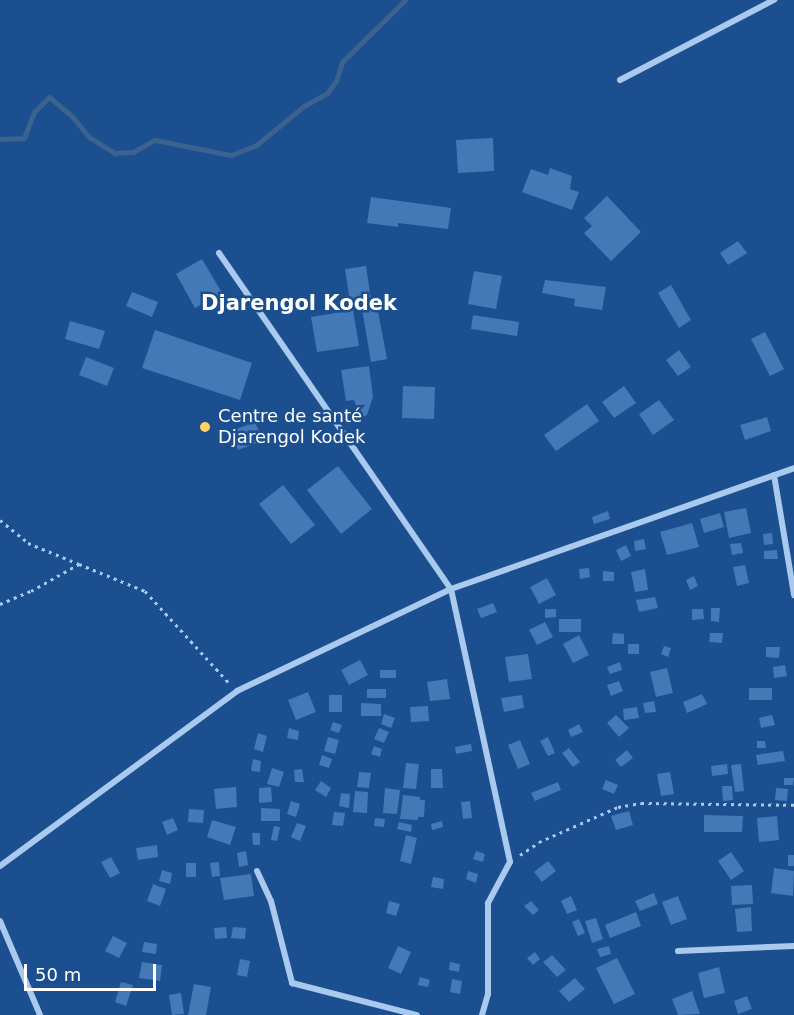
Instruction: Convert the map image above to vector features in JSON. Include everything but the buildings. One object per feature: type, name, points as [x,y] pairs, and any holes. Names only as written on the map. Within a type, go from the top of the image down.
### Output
[{"type":"street","points":[[620,80],[774,0]]},
{"type":"street","points":[[219,253],[451,589],[510,862],[488,903],[488,994],[482,1015]]},
{"type":"street","points":[[0,866],[237,691],[451,589],[794,468]]},
{"type":"street","points":[[774,475],[794,595]]},
{"type":"street","points":[[257,871],[271,901],[292,983],[417,1015]]},
{"type":"street","points":[[0,921],[40,1015]]},
{"type":"street","points":[[678,951],[794,946]]},
{"type":"path","points":[[0,520],[28,543],[146,591],[237,691]]},
{"type":"path","points":[[0,604],[31,591],[79,564]]},
{"type":"path","points":[[510,862],[539,842],[618,807],[641,803],[794,805]]},
{"type":"waterway","points":[[0,139],[24,138],[34,112],[49,97],[72,116],[89,137],[115,153],[133,152],[155,140],[231,155],[255,146],[304,106],[327,93],[336,81],[342,62],[405,0]]},
{"type":"place","name":"Centre de santé Djarengol Kodek","points":[[205,427]]},
{"type":"district","name":"Djarengol Kodek","points":[[299,303]]}]
